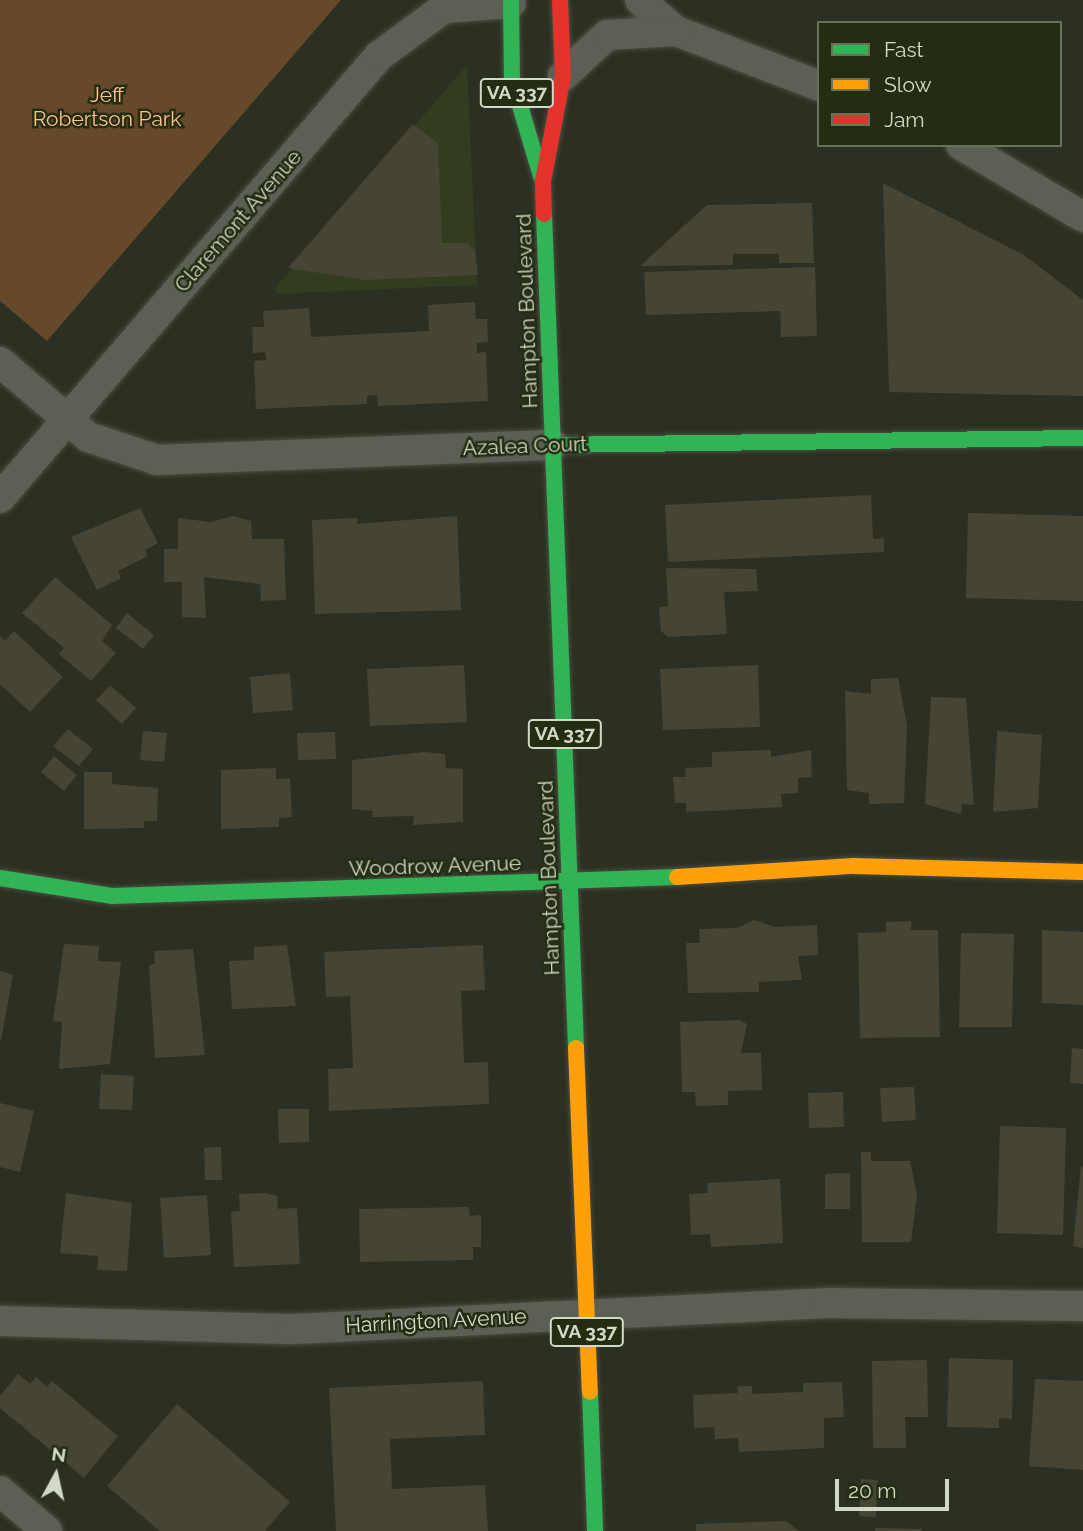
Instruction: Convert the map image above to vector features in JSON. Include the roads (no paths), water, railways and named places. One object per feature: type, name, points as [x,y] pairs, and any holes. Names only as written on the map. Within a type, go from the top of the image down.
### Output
[{"type":"main road","name":"Hampton Boulevard","points":[[560,0],[563,76],[543,181],[594,1531]]},
{"type":"main road","name":"Hampton Boulevard","points":[[511,1],[512,79],[543,181]]},
{"type":"main road","name":"Azalea Court","points":[[553,445],[865,436],[1083,438]]},
{"type":"main road","name":"Woodrow Avenue","points":[[0,878],[112,896],[570,883],[853,866],[1083,872]]},
{"type":"street","points":[[640,0],[676,31],[817,85]]},
{"type":"street","name":"Claremont Avenue","points":[[0,498],[379,56],[443,8],[511,1]]},
{"type":"street","points":[[563,76],[607,35],[676,31]]},
{"type":"street","points":[[964,147],[1083,218]]},
{"type":"street","name":"Azalea Court","points":[[0,362],[67,420],[106,447],[157,460],[553,445]]},
{"type":"street","name":"Harrington Avenue","points":[[0,1321],[294,1329],[828,1303],[1083,1306]]},
{"type":"street","points":[[0,1491],[47,1531]]},
{"type":"park label","name":"Jeff Robertson Park","points":[[107,107]]}]
